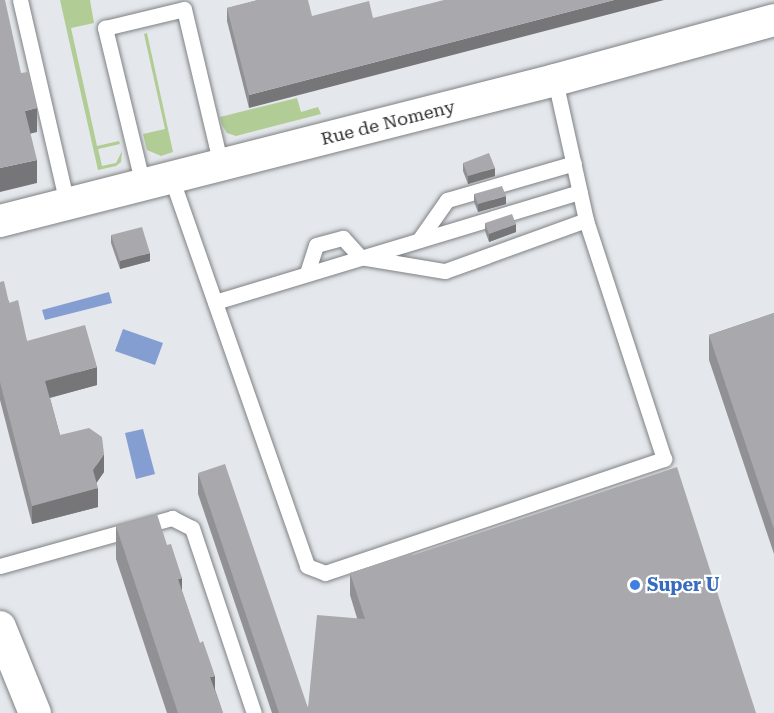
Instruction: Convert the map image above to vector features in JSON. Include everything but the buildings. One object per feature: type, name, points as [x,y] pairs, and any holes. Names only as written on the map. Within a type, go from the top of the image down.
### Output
[{"type":"street","name":"Rue de Nomeny","points":[[0,221],[555,80],[774,20]]},
{"type":"street","points":[[1,633],[8,670],[35,713]]},
{"type":"lane","points":[[20,0],[67,204]]},
{"type":"lane","points":[[220,165],[184,9],[105,28],[157,181],[215,302],[307,566],[325,573],[664,459],[586,220],[555,80]]},
{"type":"lane","points":[[419,240],[447,200],[574,163]]},
{"type":"lane","points":[[215,302],[580,192]]},
{"type":"lane","points":[[308,273],[316,245],[343,238],[360,257],[445,271],[586,220]]},
{"type":"lane","points":[[0,566],[172,518],[192,528],[254,713]]},
{"type":"green space","points":[[60,0],[90,0],[94,23],[71,28],[97,146],[119,141],[120,144],[98,149],[102,166],[116,163],[122,151],[121,162],[116,166],[98,170]]},
{"type":"green space","points":[[147,33],[173,152],[161,156],[147,150],[143,134],[165,129],[144,34]]},
{"type":"green space","points":[[297,98],[301,112],[318,107],[321,114],[236,136],[227,133],[222,125],[220,117]]},
{"type":"water","points":[[109,292],[112,303],[45,320],[42,310]]},
{"type":"water","points":[[123,329],[163,343],[155,365],[115,351]]},
{"type":"water","points":[[143,429],[155,474],[136,479],[125,433]]},
{"type":"place","name":"Super U","points":[[635,585]]}]
